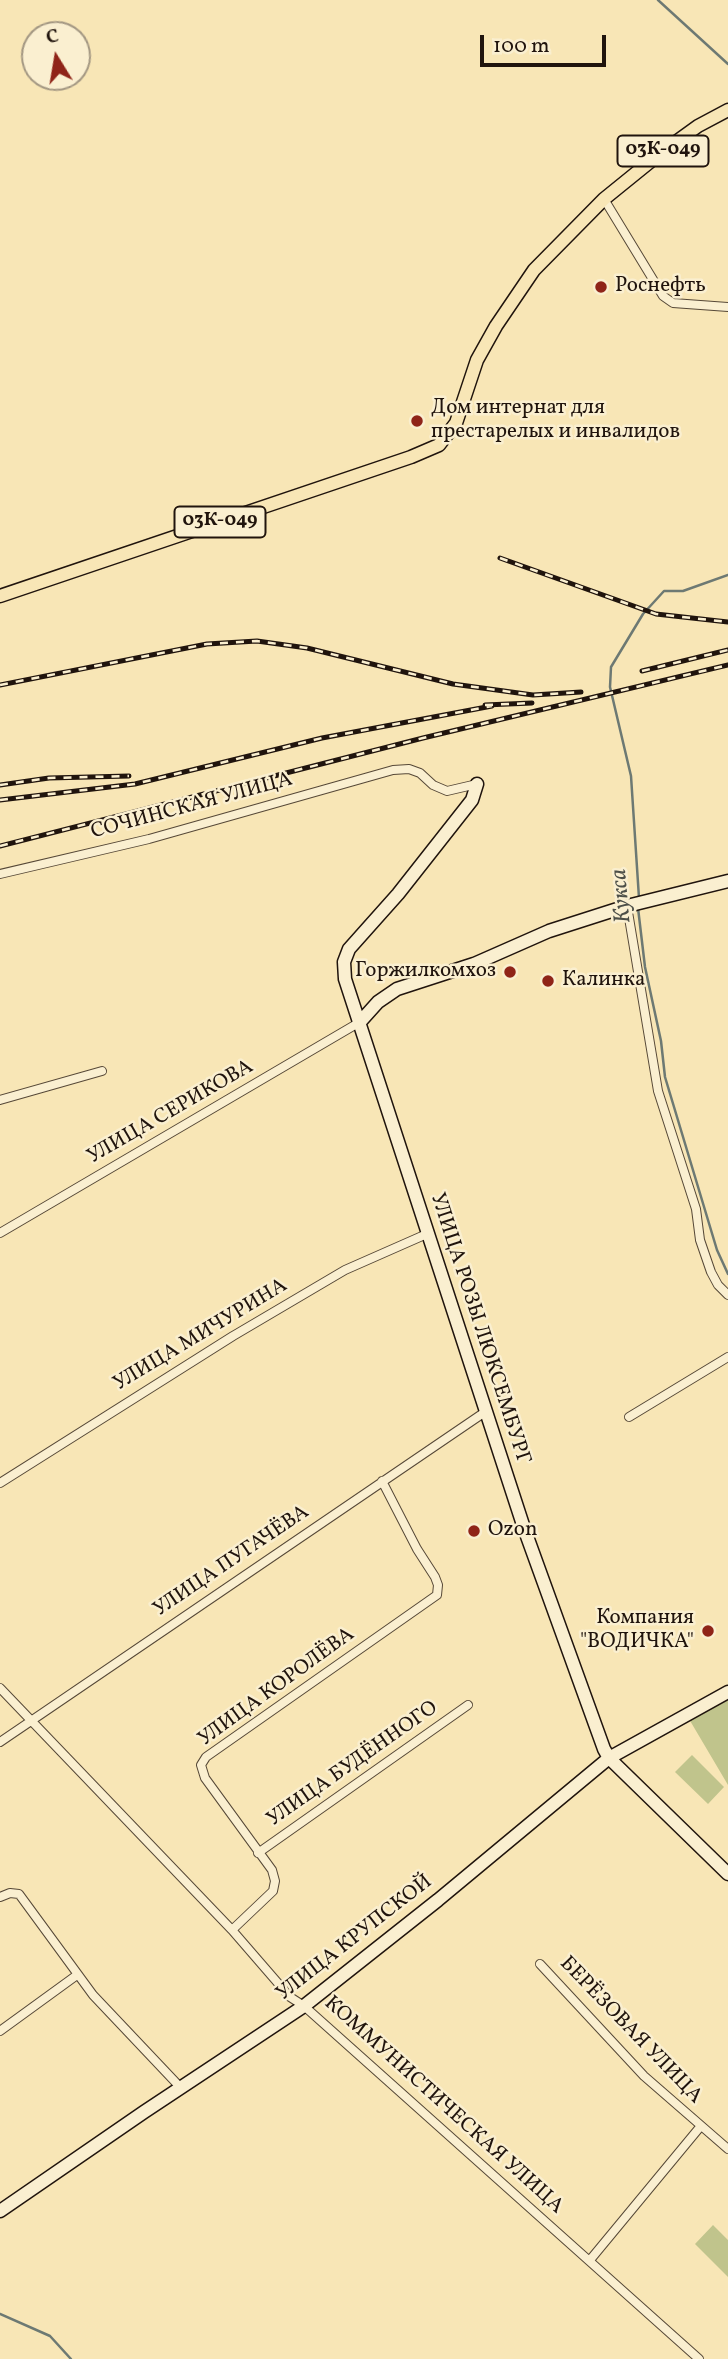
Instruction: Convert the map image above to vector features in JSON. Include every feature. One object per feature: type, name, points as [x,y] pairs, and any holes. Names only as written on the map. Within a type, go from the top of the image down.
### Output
[{"type":"main road","name":"03К-049","points":[[0,596],[411,457],[439,444],[456,423],[477,360],[496,326],[534,270],[604,199],[698,126],[728,110]]},
{"type":"street","points":[[604,199],[663,296],[673,303],[728,307]]},
{"type":"street","name":"СОЧИНСКАЯ УЛИЦА","points":[[0,874],[149,839],[393,770],[409,769],[447,791],[477,784]]},
{"type":"street","name":"УЛИЦА РОЗЫ ЛЮКСЕМБУРГ","points":[[477,784],[472,800],[398,894],[349,949],[344,962],[345,979],[524,1528],[609,1758],[728,1874]]},
{"type":"street","points":[[360,1022],[378,1002],[397,989],[474,964],[549,931],[635,904],[728,881]]},
{"type":"street","points":[[635,904],[658,1091],[696,1209],[700,1240],[711,1272],[728,1295]]},
{"type":"street","name":"УЛИЦА СЕРИКОВА","points":[[0,1233],[360,1022]]},
{"type":"street","points":[[0,1100],[102,1071]]},
{"type":"street","name":"УЛИЦА МИЧУРИНА","points":[[0,1483],[176,1371],[345,1270],[429,1233]]},
{"type":"street","points":[[628,1417],[728,1357]]},
{"type":"street","name":"УЛИЦА ПУГАЧЁВА","points":[[0,1742],[485,1412]]},
{"type":"street","name":"УЛИЦА КОРОЛЁВА","points":[[232,1930],[273,1891],[275,1881],[272,1870],[205,1778],[201,1765],[206,1757],[437,1595],[435,1577],[417,1549],[382,1481]]},
{"type":"street","name":"КОММУНИСТИЧЕСКАЯ УЛИЦА","points":[[0,1688],[232,1930],[290,1997],[304,2006],[699,2359]]},
{"type":"street","name":"УЛИЦА КРУПСКОЙ","points":[[0,2211],[304,2006],[609,1758],[728,1692]]},
{"type":"street","name":"УЛИЦА БУДЁННОГО","points":[[258,1853],[468,1704]]},
{"type":"street","points":[[0,1896],[19,1894],[77,1975],[181,2088]]},
{"type":"street","name":"БЕРЁЗОВАЯ УЛИЦА","points":[[540,1964],[644,2076],[728,2149]]},
{"type":"street","points":[[0,2031],[77,1975]]},
{"type":"street","points":[[590,2260],[700,2127]]},
{"type":"green space","points":[[728,1698],[728,1785],[689,1719]]},
{"type":"green space","points":[[692,1755],[724,1787],[708,1804],[675,1772]]},
{"type":"green space","points":[[713,2225],[728,2240],[728,2277],[695,2244]]},
{"type":"waterway","name":"Кукса","points":[[658,0],[728,64]]},
{"type":"waterway","name":"Кукса","points":[[639,898],[631,776],[610,687],[611,667],[643,614],[664,591],[683,591],[728,575]]},
{"type":"waterway","name":"Кукса","points":[[638,908],[645,967],[661,1041],[665,1077],[717,1250],[728,1274]]},
{"type":"waterway","name":"Кукса","points":[[0,2314],[50,2336],[71,2359]]},
{"type":"railway","points":[[500,558],[656,614],[728,622]]},
{"type":"railway","points":[[0,685],[207,644],[257,641],[307,648],[453,684],[533,695],[581,692]]},
{"type":"railway","points":[[642,671],[728,650]]},
{"type":"railway","points":[[0,846],[423,738],[728,665]]},
{"type":"railway","points":[[485,705],[532,703]]},
{"type":"railway","points":[[0,800],[135,784],[322,738],[492,706]]},
{"type":"railway","points":[[0,785],[49,778],[129,776]]},
{"type":"place","name":"Роснефть","points":[[601,287]]},
{"type":"place","name":"Дом интернат для престарелых и инвалидов","points":[[417,421]]},
{"type":"place","name":"Горжилкомхоз","points":[[510,972]]},
{"type":"place","name":"Калинка","points":[[548,981]]},
{"type":"place","name":"Ozon","points":[[474,1531]]},
{"type":"place","name":"Компания \"ВОДИЧКА\"","points":[[708,1631]]}]
